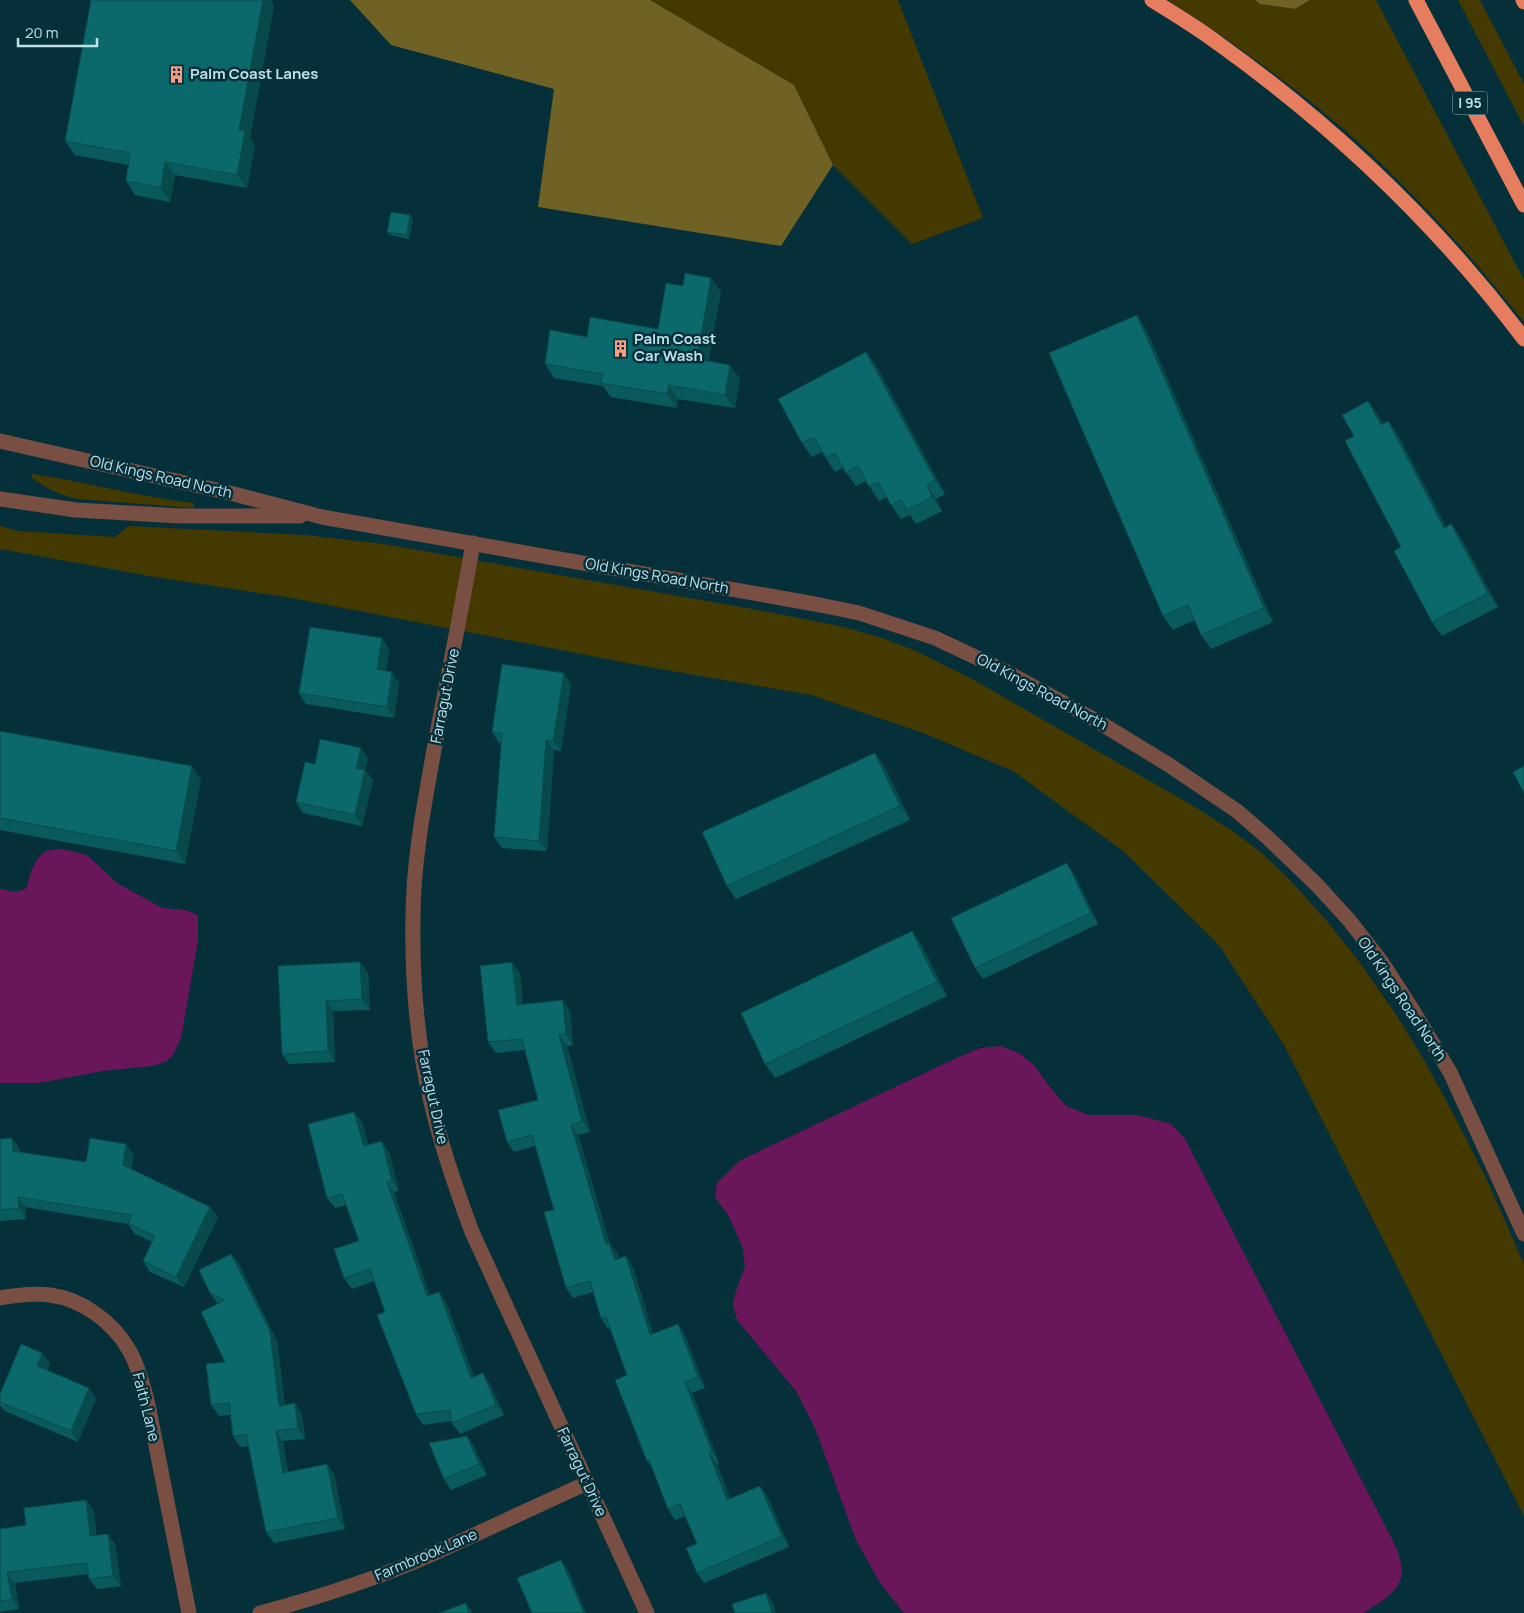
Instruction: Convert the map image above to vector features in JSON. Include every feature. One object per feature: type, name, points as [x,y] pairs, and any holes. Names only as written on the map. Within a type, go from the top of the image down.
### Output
[{"type":"highway","points":[[1152,0],[1218,42],[1320,121],[1363,160],[1440,237],[1524,339]]},
{"type":"highway","name":"I 95","points":[[1416,0],[1524,205]]},
{"type":"street","name":"Old Kings Road North","points":[[0,441],[230,493],[322,516],[814,604],[859,614],[935,638],[1050,695],[1133,742],[1237,811],[1305,873],[1333,902],[1381,961],[1450,1072],[1524,1234]]},
{"type":"street","name":"Old Kings Road North","points":[[0,499],[76,510],[161,514],[322,516]]},
{"type":"street","name":"Farragut Drive","points":[[473,543],[418,849],[413,918],[416,999],[422,1050],[431,1102],[443,1147],[472,1232],[646,1613]]},
{"type":"street","name":"Faith Lane","points":[[0,1298],[31,1294],[50,1295],[83,1306],[99,1316],[120,1336],[129,1350],[141,1378],[147,1400],[189,1613]]},
{"type":"street","name":"Farmbrook Lane","points":[[260,1613],[335,1591],[435,1553],[587,1483]]},
{"type":"shaded area","points":[[350,0],[650,0],[794,85],[833,165],[781,246],[538,207],[554,89],[391,45]]},
{"type":"shaded area","points":[[650,0],[898,0],[983,218],[912,244],[833,165],[794,85]]},
{"type":"shaded area","points":[[1168,0],[1255,0],[1260,4],[1295,9],[1310,0],[1376,0],[1524,280],[1524,322],[1452,236],[1373,155],[1280,78]]},
{"type":"shaded area","points":[[1255,0],[1310,0],[1295,9],[1260,4]]},
{"type":"shaded area","points":[[1458,0],[1480,0],[1524,84],[1524,126]]},
{"type":"shaded area","points":[[32,474],[193,503],[194,508],[77,499],[48,488],[32,478]]},
{"type":"shaded area","points":[[0,526],[18,531],[115,537],[129,526],[305,535],[384,544],[844,627],[882,638],[916,651],[974,680],[1195,807],[1231,830],[1262,853],[1290,880],[1326,920],[1361,964],[1397,1016],[1423,1058],[1454,1115],[1486,1178],[1524,1264],[1524,1516],[1284,1045],[1219,945],[1123,851],[1013,771],[923,733],[811,695],[643,666],[292,598],[155,577],[0,549]]},
{"type":"shaded area","points":[[62,849],[87,855],[117,883],[162,908],[185,910],[198,915],[198,941],[181,1038],[173,1055],[165,1062],[151,1066],[103,1071],[39,1083],[0,1083],[0,889],[15,892],[26,889],[36,861],[40,856],[50,850]]},
{"type":"shaded area","points":[[1000,1046],[1019,1053],[1034,1065],[1066,1106],[1089,1115],[1138,1115],[1171,1124],[1185,1139],[1396,1548],[1402,1570],[1401,1578],[1392,1592],[1378,1604],[1363,1613],[904,1613],[880,1583],[856,1540],[815,1428],[796,1391],[737,1320],[733,1304],[745,1267],[743,1249],[729,1216],[715,1197],[717,1183],[739,1161],[963,1055],[981,1048]]},
{"type":"building","name":"Palm Coast Lanes","points":[[91,0],[263,0],[239,130],[245,131],[237,175],[165,162],[161,188],[126,181],[130,153],[65,141]]},
{"type":"building","points":[[391,212],[410,215],[407,235],[387,232]]},
{"type":"building","name":"Palm Coast Car Wash","points":[[685,273],[711,278],[697,359],[730,365],[725,395],[669,385],[667,394],[601,383],[603,374],[545,364],[550,330],[587,337],[590,317],[658,329],[666,283],[683,286]]},
{"type":"building","points":[[1137,315],[1264,608],[1201,635],[1188,605],[1163,616],[1049,353]]},
{"type":"building","points":[[866,352],[935,480],[927,485],[932,497],[907,510],[901,500],[891,505],[878,482],[869,487],[858,466],[846,473],[835,453],[826,458],[814,437],[802,443],[778,399]]},
{"type":"building","points":[[1368,401],[1381,425],[1388,421],[1444,528],[1451,524],[1488,593],[1432,622],[1394,551],[1401,547],[1345,441],[1354,436],[1342,415]]},
{"type":"building","points":[[310,627],[382,638],[377,669],[392,672],[387,707],[299,693]]},
{"type":"building","points":[[502,664],[564,673],[553,741],[546,740],[539,841],[494,837],[502,734],[492,732]]},
{"type":"building","points":[[0,731],[192,766],[176,851],[0,818]]},
{"type":"building","points":[[320,739],[361,748],[356,768],[365,770],[355,815],[296,802],[305,762],[315,764]]},
{"type":"building","points":[[875,753],[900,806],[727,886],[702,832]]},
{"type":"building","points":[[1524,766],[1524,793],[1513,772]]},
{"type":"building","points":[[1067,863],[1091,913],[975,968],[951,918]]},
{"type":"building","points":[[912,931],[937,982],[765,1064],[741,1013]]},
{"type":"building","points":[[360,962],[362,999],[326,1001],[328,1051],[282,1054],[278,966]]},
{"type":"building","points":[[512,962],[517,1005],[563,1000],[566,1034],[559,1035],[582,1121],[571,1125],[606,1244],[609,1243],[615,1260],[626,1256],[650,1335],[678,1324],[698,1377],[685,1382],[712,1452],[709,1453],[727,1500],[760,1486],[782,1536],[697,1573],[686,1548],[697,1544],[680,1504],[668,1509],[615,1380],[627,1375],[606,1317],[601,1318],[590,1281],[566,1288],[544,1212],[554,1210],[532,1135],[507,1142],[498,1110],[538,1100],[522,1039],[488,1042],[480,966]]},
{"type":"building","points":[[354,1112],[364,1146],[382,1141],[392,1181],[387,1182],[427,1296],[439,1292],[471,1378],[483,1373],[496,1405],[452,1423],[450,1410],[416,1414],[377,1315],[385,1312],[370,1269],[344,1278],[334,1249],[359,1241],[342,1194],[327,1198],[308,1124]]},
{"type":"building","points":[[12,1138],[13,1151],[86,1162],[90,1138],[126,1144],[123,1165],[210,1207],[176,1277],[143,1261],[155,1236],[128,1223],[132,1215],[18,1197],[19,1208],[0,1210],[0,1139]]},
{"type":"building","points":[[231,1254],[270,1331],[279,1406],[295,1403],[298,1428],[276,1431],[283,1473],[327,1464],[338,1518],[266,1532],[246,1434],[233,1436],[229,1403],[211,1405],[206,1364],[225,1362],[201,1312],[225,1300],[210,1293],[199,1270]]},
{"type":"building","points":[[21,1344],[42,1353],[37,1366],[89,1388],[71,1431],[0,1402],[0,1394]]},
{"type":"building","points":[[467,1436],[479,1464],[444,1479],[429,1443]]},
{"type":"building","points":[[86,1500],[90,1536],[108,1534],[113,1576],[89,1579],[87,1563],[7,1572],[12,1599],[0,1601],[0,1529],[26,1525],[24,1508]]},
{"type":"building","points":[[561,1560],[584,1613],[532,1613],[517,1578]]},
{"type":"building","points":[[766,1593],[772,1613],[735,1613],[732,1604]]},
{"type":"building","points":[[466,1603],[469,1613],[439,1613]]},
{"type":"place","name":"Palm Coast Lanes","points":[[176,74]]},
{"type":"place","name":"Palm Coast Car Wash","points":[[620,348]]}]
